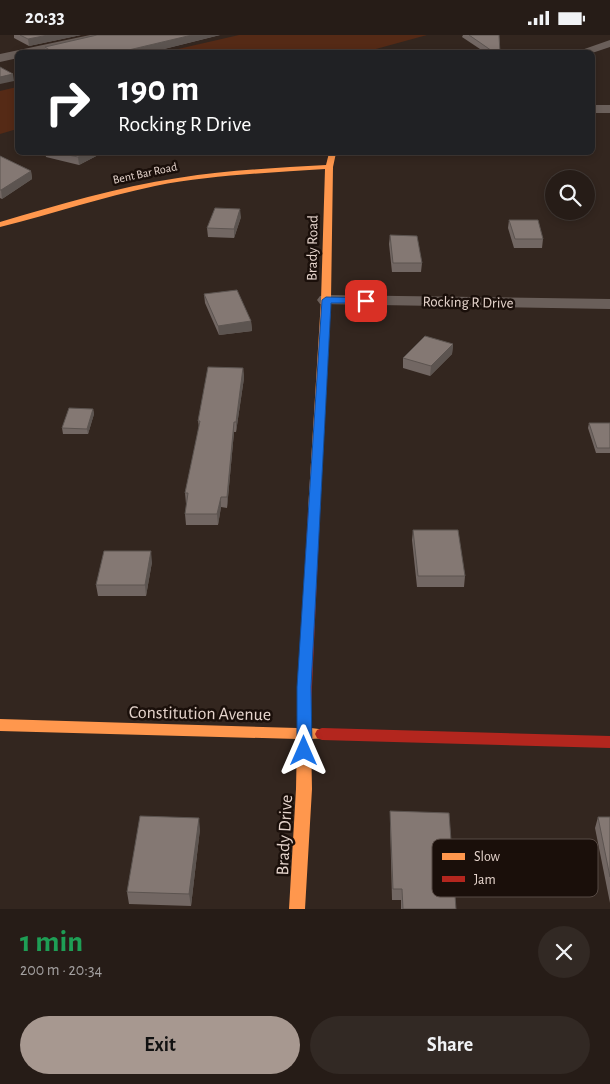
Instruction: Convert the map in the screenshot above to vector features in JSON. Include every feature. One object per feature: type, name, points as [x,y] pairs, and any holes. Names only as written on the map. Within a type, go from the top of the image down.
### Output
[{"type":"street","points":[[38,50],[105,35]]},
{"type":"street","points":[[588,50],[610,43]]},
{"type":"street","points":[[595,109],[610,109]]},
{"type":"street","name":"Brady Road","points":[[304,733],[304,687],[326,300],[329,167],[332,155]]},
{"type":"street","name":"Bent Bar Road","points":[[0,225],[156,183],[244,172],[329,167]]},
{"type":"street","name":"Rocking R Drive","points":[[326,300],[610,304]]},
{"type":"street","name":"Constitution Avenue","points":[[0,725],[610,741]]},
{"type":"street","name":"Brady Drive","points":[[297,909],[304,789],[304,733]]},
{"type":"shaded area","points":[[239,35],[427,35],[372,50],[174,50]]},
{"type":"shaded area","points":[[15,87],[15,130],[0,134],[0,91]]},
{"type":"building","points":[[20,35],[48,35],[28,39]]},
{"type":"building","points":[[97,35],[192,35],[129,50],[50,50],[45,47]]},
{"type":"building","points":[[469,35],[499,35],[500,50],[491,50]]},
{"type":"building","points":[[0,67],[13,74],[0,77]]},
{"type":"building","points":[[0,156],[31,171],[0,190]]},
{"type":"building","points":[[215,208],[240,209],[234,229],[207,228]]},
{"type":"building","points":[[509,220],[538,220],[543,239],[515,239]]},
{"type":"building","points":[[390,235],[417,236],[422,263],[393,263]]},
{"type":"building","points":[[237,290],[251,321],[218,326],[204,294]]},
{"type":"building","points":[[425,336],[453,344],[431,366],[403,358]]},
{"type":"building","points":[[208,367],[243,368],[236,422],[234,422],[227,497],[221,497],[217,514],[185,514],[188,493],[185,493],[200,421],[198,421]]},
{"type":"building","points":[[69,408],[93,409],[87,429],[62,428]]},
{"type":"building","points":[[589,423],[610,423],[610,448],[597,448]]},
{"type":"building","points":[[413,530],[458,530],[465,576],[418,576]]},
{"type":"building","points":[[104,551],[151,551],[145,585],[96,585]]},
{"type":"building","points":[[390,811],[449,813],[451,839],[432,839],[432,897],[455,897],[456,909],[403,909],[402,889],[393,889]]},
{"type":"building","points":[[140,816],[199,818],[189,894],[127,892]]},
{"type":"building","points":[[598,817],[610,817],[610,877]]},
{"type":"traffic: slow","points":[[314,511],[326,300],[329,167],[332,155]]},
{"type":"traffic: slow","points":[[0,225],[110,194],[177,180],[234,173],[329,167]]},
{"type":"traffic: slow","points":[[297,909],[304,789],[304,709]]},
{"type":"traffic: slow","points":[[0,725],[322,734]]},
{"type":"traffic: jam","points":[[304,709],[314,511]]},
{"type":"traffic: jam","points":[[322,734],[610,742]]},
{"type":"route","points":[[304,751],[304,687],[326,300],[366,301]]}]
